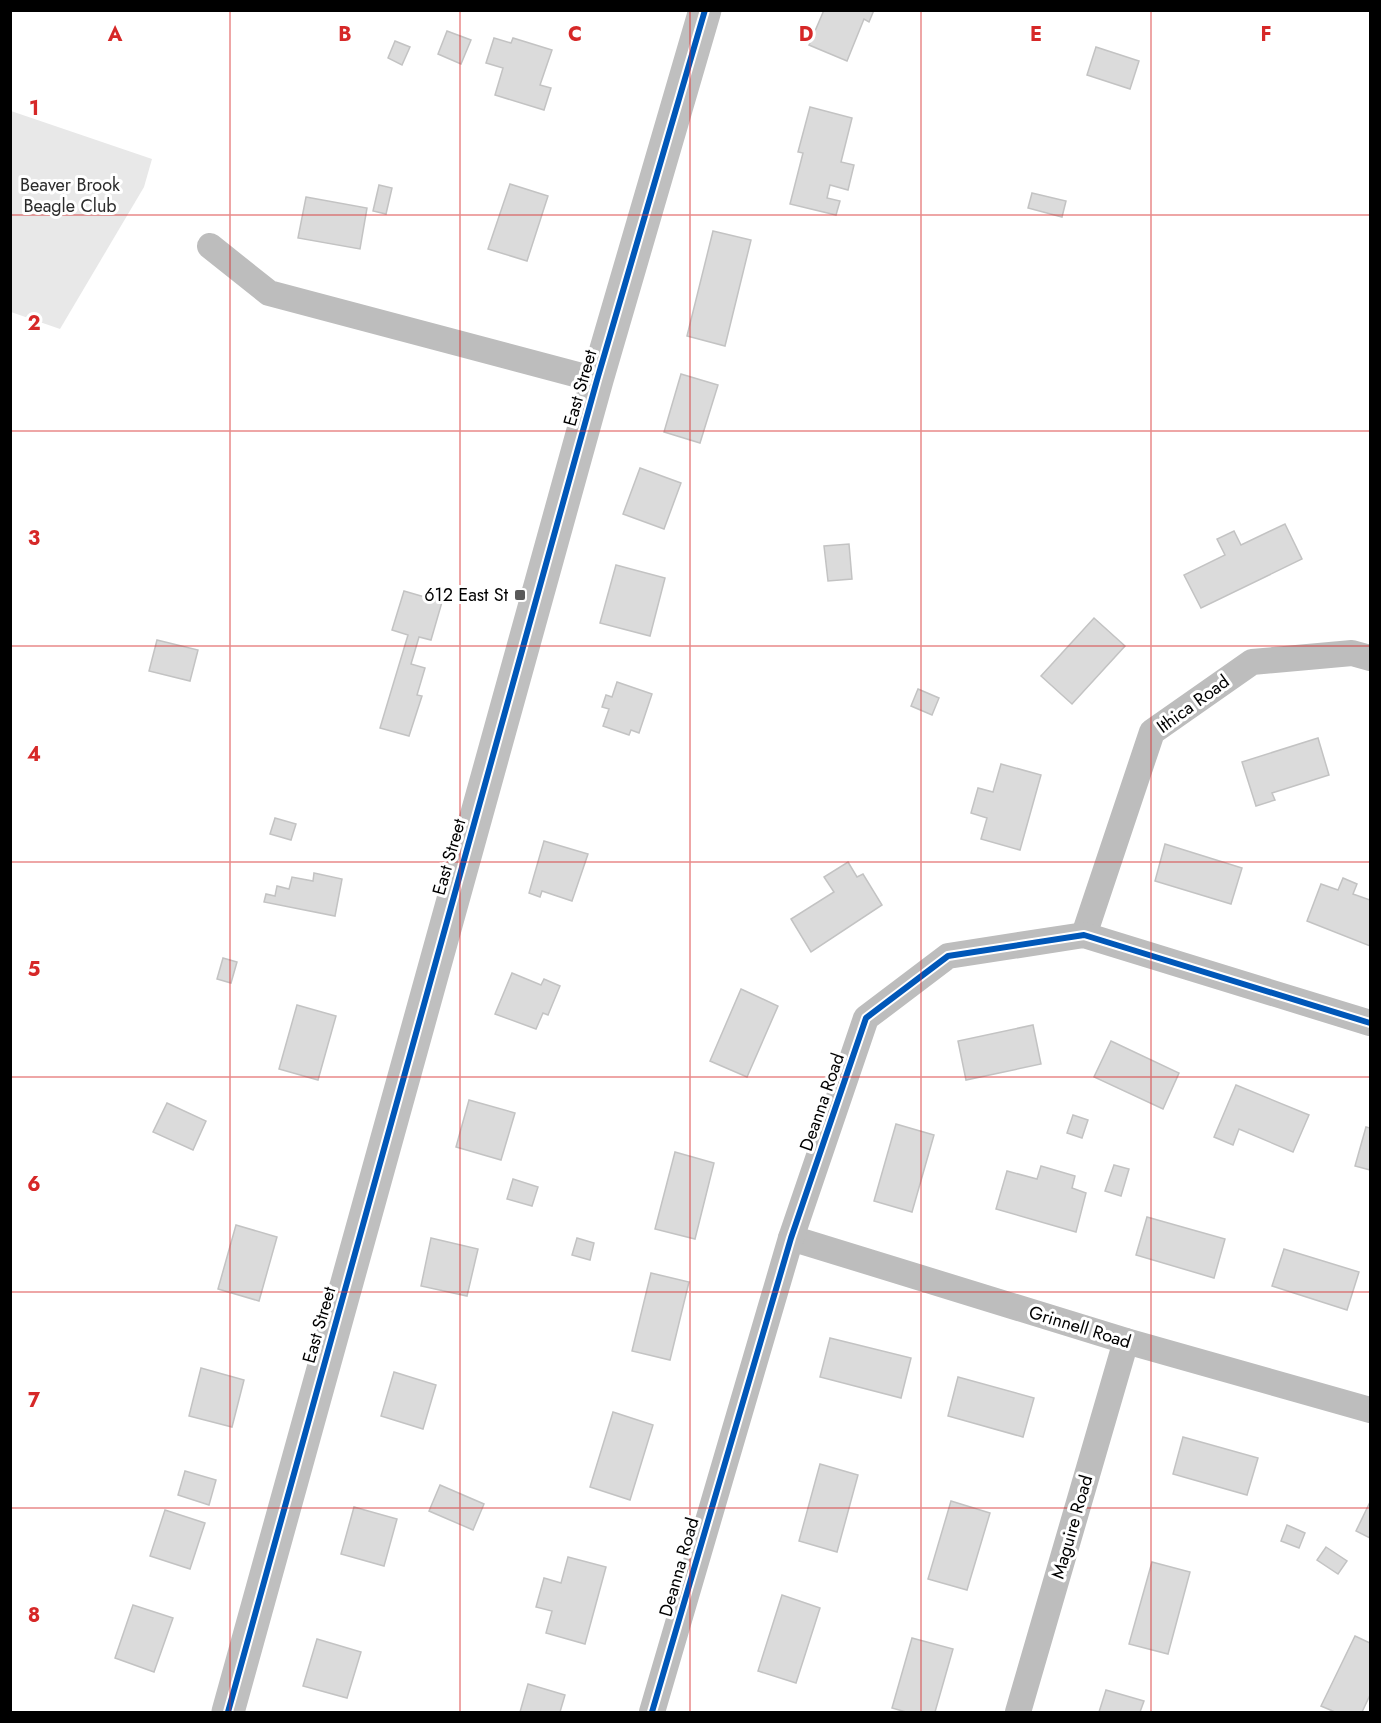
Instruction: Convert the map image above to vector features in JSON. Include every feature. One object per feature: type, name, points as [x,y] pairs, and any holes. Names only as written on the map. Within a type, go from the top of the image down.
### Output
[{"type":"street","name":"East Street","points":[[228,1713],[597,380],[705,10]]},
{"type":"street","points":[[210,246],[269,293],[597,380]]},
{"type":"street","name":"Ithica Road","points":[[1084,935],[1152,732],[1252,662],[1352,653],[1371,658]]},
{"type":"street","name":"Deanna Road","points":[[652,1713],[791,1238],[867,1018],[948,956],[1084,935],[1371,1023]]},
{"type":"street","name":"Grinnell Road","points":[[791,1238],[1126,1341],[1371,1410]]},
{"type":"street","name":"Maguire Road","points":[[1018,1713],[1126,1341]]},
{"type":"green space","name":"Beaver Brook Beagle Club","points":[[11,111],[152,159],[144,187],[60,329],[11,312]]},
{"type":"building","points":[[824,10],[874,10],[869,22],[864,19],[847,61],[809,45]]},
{"type":"building","points":[[447,31],[471,40],[461,64],[438,54]]},
{"type":"building","points":[[494,38],[511,43],[513,38],[552,50],[540,85],[551,88],[544,110],[495,95],[503,68],[486,63]]},
{"type":"building","points":[[395,41],[410,47],[402,65],[388,58]]},
{"type":"building","points":[[1096,47],[1139,61],[1130,89],[1087,75]]},
{"type":"building","points":[[810,107],[852,118],[841,162],[854,165],[848,190],[830,185],[827,198],[840,201],[836,215],[790,204],[803,153],[798,152]]},
{"type":"building","points":[[510,184],[548,196],[527,261],[488,249]]},
{"type":"building","points":[[379,185],[392,188],[386,214],[373,211]]},
{"type":"building","points":[[1032,193],[1066,201],[1062,217],[1028,208]]},
{"type":"building","points":[[306,197],[367,208],[360,249],[298,238]]},
{"type":"building","points":[[713,231],[751,240],[725,346],[687,336]]},
{"type":"building","points":[[681,374],[718,385],[700,443],[664,432]]},
{"type":"building","points":[[640,468],[681,483],[664,529],[623,514]]},
{"type":"building","points":[[1285,524],[1302,559],[1201,608],[1184,575],[1225,555],[1217,539],[1234,531],[1241,545]]},
{"type":"building","points":[[849,544],[852,579],[828,581],[824,546]]},
{"type":"building","points":[[616,565],[665,578],[650,636],[600,623]]},
{"type":"building","points":[[404,591],[442,602],[431,640],[419,637],[411,664],[425,668],[417,695],[422,696],[409,736],[380,728],[408,635],[392,630]]},
{"type":"building","points":[[1094,618],[1125,646],[1072,704],[1041,676]]},
{"type":"building","points":[[157,640],[198,650],[190,681],[149,671]]},
{"type":"building","points":[[617,682],[652,694],[639,733],[631,730],[629,735],[603,726],[609,709],[602,707],[606,695],[612,697]]},
{"type":"building","points":[[918,689],[939,698],[932,715],[911,706]]},
{"type":"building","points":[[1318,738],[1329,775],[1272,793],[1275,800],[1256,806],[1242,762]]},
{"type":"building","points":[[1001,764],[1041,775],[1020,850],[981,839],[987,818],[971,813],[978,788],[993,792]]},
{"type":"building","points":[[275,818],[296,824],[291,840],[270,834]]},
{"type":"building","points":[[544,841],[588,854],[572,901],[542,891],[540,897],[529,893]]},
{"type":"building","points":[[1165,844],[1242,868],[1231,904],[1155,881]]},
{"type":"building","points":[[848,862],[857,877],[863,874],[882,905],[811,952],[791,919],[834,892],[824,877]]},
{"type":"building","points":[[314,873],[342,879],[335,916],[264,902],[266,894],[275,896],[277,886],[289,889],[292,877],[313,881]]},
{"type":"building","points":[[1343,878],[1357,884],[1353,894],[1370,900],[1370,946],[1307,921],[1321,884],[1338,890]]},
{"type":"building","points":[[223,958],[237,962],[231,983],[217,979]]},
{"type":"building","points":[[512,973],[541,985],[544,979],[560,986],[548,1015],[543,1013],[536,1029],[495,1014]]},
{"type":"building","points":[[741,989],[778,1006],[747,1077],[710,1061]]},
{"type":"building","points":[[297,1005],[336,1016],[318,1080],[279,1069]]},
{"type":"building","points":[[1033,1025],[1041,1064],[966,1080],[958,1041]]},
{"type":"building","points":[[1111,1041],[1179,1073],[1163,1109],[1094,1077]]},
{"type":"building","points":[[1236,1085],[1309,1115],[1293,1152],[1239,1129],[1233,1145],[1214,1137]]},
{"type":"building","points":[[469,1100],[515,1113],[501,1160],[456,1147]]},
{"type":"building","points":[[167,1103],[206,1121],[193,1150],[153,1132]]},
{"type":"building","points":[[1073,1115],[1088,1120],[1082,1138],[1067,1133]]},
{"type":"building","points":[[896,1124],[934,1135],[912,1212],[874,1201]]},
{"type":"building","points":[[1366,1127],[1370,1128],[1370,1170],[1355,1166]]},
{"type":"building","points":[[675,1152],[714,1163],[695,1239],[655,1229]]},
{"type":"building","points":[[1114,1165],[1129,1169],[1121,1196],[1105,1191]]},
{"type":"building","points":[[1041,1166],[1075,1176],[1072,1188],[1086,1193],[1076,1232],[996,1209],[1007,1171],[1037,1179]]},
{"type":"building","points":[[513,1179],[538,1187],[532,1206],[507,1199]]},
{"type":"building","points":[[1147,1217],[1225,1239],[1214,1278],[1136,1255]]},
{"type":"building","points":[[236,1225],[277,1237],[259,1301],[218,1289]]},
{"type":"building","points":[[431,1238],[478,1249],[467,1296],[421,1286]]},
{"type":"building","points":[[577,1238],[594,1243],[590,1260],[572,1255]]},
{"type":"building","points":[[1284,1249],[1359,1272],[1347,1310],[1272,1286]]},
{"type":"building","points":[[651,1273],[689,1282],[670,1360],[632,1351]]},
{"type":"building","points":[[830,1338],[911,1358],[901,1398],[820,1377]]},
{"type":"building","points":[[201,1368],[244,1380],[232,1427],[189,1416]]},
{"type":"building","points":[[394,1372],[436,1385],[423,1429],[381,1416]]},
{"type":"building","points":[[958,1377],[1034,1398],[1023,1437],[948,1416]]},
{"type":"building","points":[[613,1412],[653,1425],[630,1500],[590,1487]]},
{"type":"building","points":[[1183,1437],[1258,1458],[1247,1495],[1173,1474]]},
{"type":"building","points":[[820,1464],[858,1475],[837,1552],[799,1541]]},
{"type":"building","points":[[185,1471],[216,1480],[209,1505],[178,1495]]},
{"type":"building","points":[[440,1485],[484,1504],[473,1530],[429,1511]]},
{"type":"building","points":[[951,1501],[990,1513],[967,1590],[928,1579]]},
{"type":"building","points":[[1370,1502],[1370,1538],[1356,1531]]},
{"type":"building","points":[[354,1507],[397,1519],[384,1566],[341,1554]]},
{"type":"building","points":[[165,1510],[205,1523],[190,1569],[150,1556]]},
{"type":"building","points":[[1287,1525],[1305,1533],[1299,1548],[1281,1541]]},
{"type":"building","points":[[1326,1547],[1347,1561],[1338,1574],[1317,1560]]},
{"type":"building","points":[[568,1557],[606,1567],[585,1644],[546,1633],[552,1611],[536,1607],[544,1578],[561,1583]]},
{"type":"building","points":[[1152,1562],[1190,1572],[1168,1654],[1129,1644]]},
{"type":"building","points":[[782,1595],[820,1608],[796,1683],[758,1671]]},
{"type":"building","points":[[133,1605],[173,1618],[154,1672],[115,1658]]},
{"type":"building","points":[[1355,1636],[1370,1643],[1370,1695],[1362,1712],[1335,1712],[1321,1706]]},
{"type":"building","points":[[912,1638],[953,1649],[935,1712],[906,1712],[892,1708]]},
{"type":"building","points":[[317,1639],[361,1652],[347,1698],[303,1686]]},
{"type":"building","points":[[528,1684],[565,1695],[560,1712],[520,1712]]},
{"type":"building","points":[[1106,1690],[1144,1701],[1140,1712],[1099,1712]]},
{"type":"cycle path","points":[[228,1712],[597,380],[705,10]]},
{"type":"cycle path","points":[[652,1712],[791,1238],[866,1018],[948,956],[1084,935],[1370,1023]]},
{"type":"place","name":"612 East St","points":[[520,595]]}]
